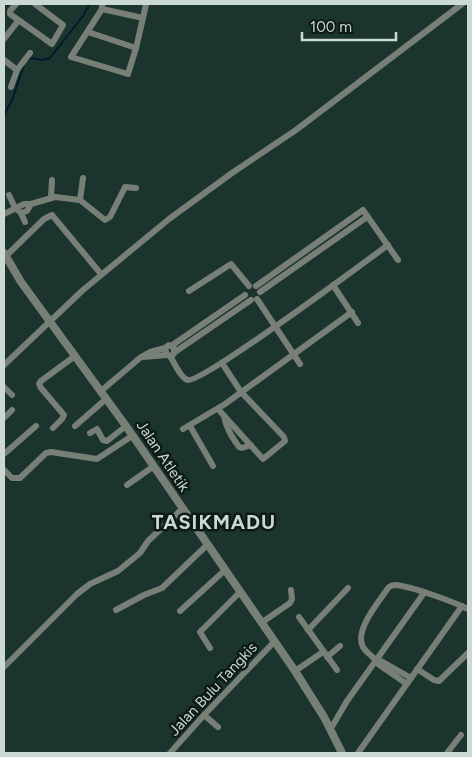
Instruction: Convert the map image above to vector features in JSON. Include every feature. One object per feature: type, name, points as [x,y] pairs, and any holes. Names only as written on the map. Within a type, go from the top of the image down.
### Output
[{"type":"street","points":[[16,4],[9,13],[52,44],[63,25],[36,4]]},
{"type":"street","points":[[143,18],[102,7],[71,57],[128,74],[136,48],[143,18],[146,4]]},
{"type":"street","points":[[4,365],[101,274],[175,215],[232,173],[296,130],[462,4]]},
{"type":"street","points":[[4,39],[18,21]]},
{"type":"street","points":[[88,32],[136,48]]},
{"type":"street","points":[[11,87],[17,70],[30,53]]},
{"type":"street","points":[[4,60],[17,70]]},
{"type":"street","points":[[80,200],[83,178]]},
{"type":"street","points":[[51,197],[52,180]]},
{"type":"street","points":[[4,214],[24,204],[31,204],[51,197],[80,200],[105,220],[110,217],[125,187],[136,188]]},
{"type":"street","points":[[9,195],[25,222]]},
{"type":"street","points":[[21,213],[27,211],[31,204]]},
{"type":"street","points":[[248,286],[256,286],[362,210],[398,260]]},
{"type":"street","points":[[5,255],[44,219],[52,215],[101,274]]},
{"type":"street","points":[[101,391],[141,357],[155,350],[170,351],[254,300],[260,292],[367,217]]},
{"type":"street","points":[[170,351],[184,378],[188,380],[194,379],[276,326],[388,245]]},
{"type":"street","points":[[308,249],[313,255]]},
{"type":"street","name":"Jalan Atletik","points":[[5,255],[21,282],[126,426],[224,571],[295,671],[324,717],[342,753]]},
{"type":"street","points":[[189,291],[231,264],[248,286]]},
{"type":"street","points":[[333,285],[358,322]]},
{"type":"street","points":[[170,351],[245,295],[245,290],[248,286]]},
{"type":"street","points":[[256,286],[260,292]]},
{"type":"street","points":[[245,295],[254,300],[276,326],[300,364]]},
{"type":"street","points":[[183,429],[218,409],[352,312]]},
{"type":"street","points":[[53,428],[64,418],[64,415],[39,384],[41,380],[75,356]]},
{"type":"street","points":[[218,409],[264,459],[284,442],[285,439],[241,392],[222,362]]},
{"type":"street","points":[[4,387],[12,395]]},
{"type":"street","points":[[75,426],[106,399]]},
{"type":"street","points":[[4,418],[12,410]]},
{"type":"street","points":[[224,416],[228,432],[239,447],[251,445]]},
{"type":"street","points":[[4,454],[36,426]]},
{"type":"street","points":[[90,433],[97,429],[103,440],[107,441],[126,426]]},
{"type":"street","points":[[190,426],[213,466]]},
{"type":"street","points":[[4,470],[12,478],[20,478],[46,453],[51,452],[97,459],[132,436]]},
{"type":"street","points":[[128,485],[154,466]]},
{"type":"street","points":[[4,667],[77,594],[90,584],[118,571],[140,553],[148,541],[182,509]]},
{"type":"street","points":[[116,610],[162,588],[207,546]]},
{"type":"street","points":[[180,611],[224,571]]},
{"type":"street","points":[[358,753],[409,681],[417,669],[465,608],[396,585],[388,588],[361,634],[361,640],[364,648],[384,670],[409,681]]},
{"type":"street","points":[[308,630],[348,588]]},
{"type":"street","points":[[261,623],[290,603],[292,590]]},
{"type":"street","points":[[210,648],[200,632],[240,592]]},
{"type":"street","points":[[330,730],[347,701],[424,593]]},
{"type":"street","points":[[299,617],[336,670]]},
{"type":"street","name":"Jalan Bulu Tangkis","points":[[170,753],[274,642]]},
{"type":"street","points":[[295,671],[340,646]]},
{"type":"street","points":[[417,669],[438,681],[468,653]]},
{"type":"street","points":[[204,715],[218,727]]},
{"type":"street","points":[[447,753],[461,735]]},
{"type":"waterway","points":[[28,60],[30,58],[43,60],[50,58],[83,16],[90,4]]},
{"type":"waterway","points":[[4,115],[12,100],[24,65]]},
{"type":"district","name":"TASIKMADU","points":[[214,522]]}]
